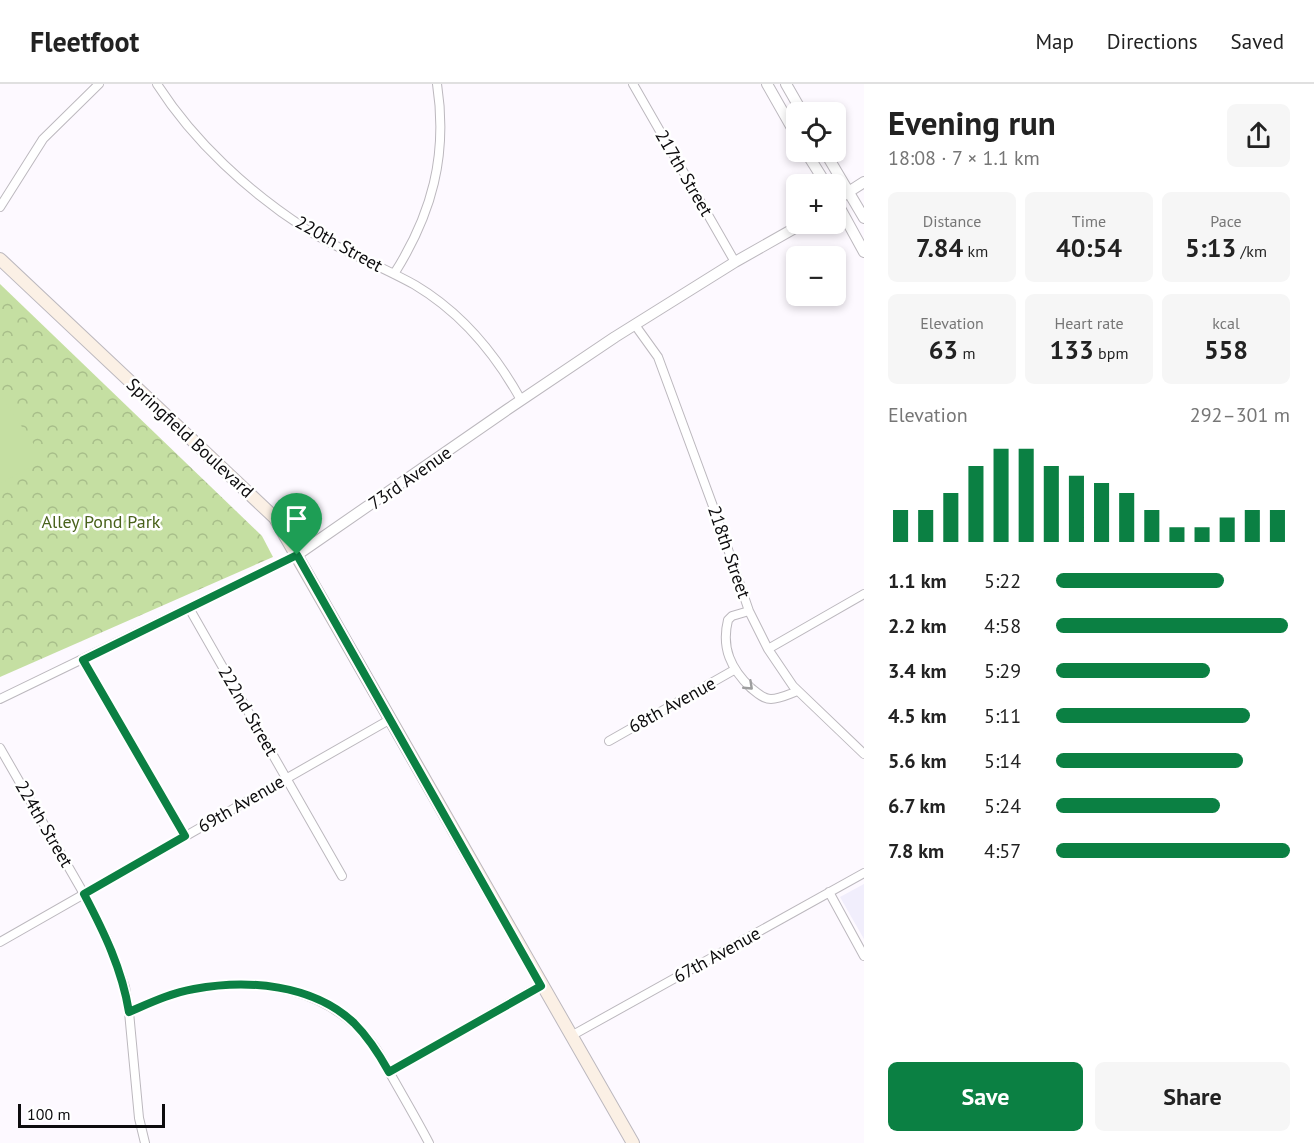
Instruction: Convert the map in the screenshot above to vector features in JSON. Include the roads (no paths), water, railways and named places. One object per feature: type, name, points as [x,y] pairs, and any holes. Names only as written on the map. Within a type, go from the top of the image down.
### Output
[{"type":"main road","name":"Springfield Boulevard","points":[[0,259],[275,518],[633,1143]]},
{"type":"street","points":[[0,207],[43,139],[99,84]]},
{"type":"street","name":"220th Street","points":[[157,84],[215,154],[266,200],[306,229],[423,291],[461,319],[493,354],[521,400]]},
{"type":"street","points":[[394,274],[417,235],[434,185],[441,141],[437,84]]},
{"type":"street","name":"217th Street","points":[[633,84],[735,262]]},
{"type":"street","points":[[767,84],[786,117]]},
{"type":"street","points":[[786,84],[796,102]]},
{"type":"street","points":[[831,162],[864,218]]},
{"type":"street","points":[[846,194],[864,182]]},
{"type":"street","points":[[846,219],[864,252]]},
{"type":"street","name":"73rd Avenue","points":[[0,699],[297,555],[635,324],[786,233]]},
{"type":"street","name":"218th Street","points":[[635,324],[658,357],[749,610],[768,649],[798,691],[864,754]]},
{"type":"street","points":[[768,649],[864,594]]},
{"type":"street","name":"222nd Street","points":[[189,608],[342,876]]},
{"type":"street","points":[[749,610],[732,616],[726,626],[727,648],[734,670],[755,692],[765,698],[781,698],[798,691]]},
{"type":"street","points":[[83,660],[185,836]]},
{"type":"street","name":"68th Avenue","points":[[609,741],[734,670]]},
{"type":"street","name":"69th Avenue","points":[[0,942],[389,720]]},
{"type":"street","name":"224th Street","points":[[0,748],[84,894],[107,939],[124,987],[129,1012],[139,1118],[144,1143]]},
{"type":"street","name":"67th Avenue","points":[[571,1036],[864,873]]},
{"type":"street","points":[[829,892],[864,956]]},
{"type":"street","points":[[129,1012],[164,998],[199,988],[250,984],[290,989],[321,1001],[353,1022],[374,1045],[429,1143]]},
{"type":"street","points":[[389,1072],[541,986]]},
{"type":"park label","name":"Alley Pond Park","points":[[101,522]]}]
